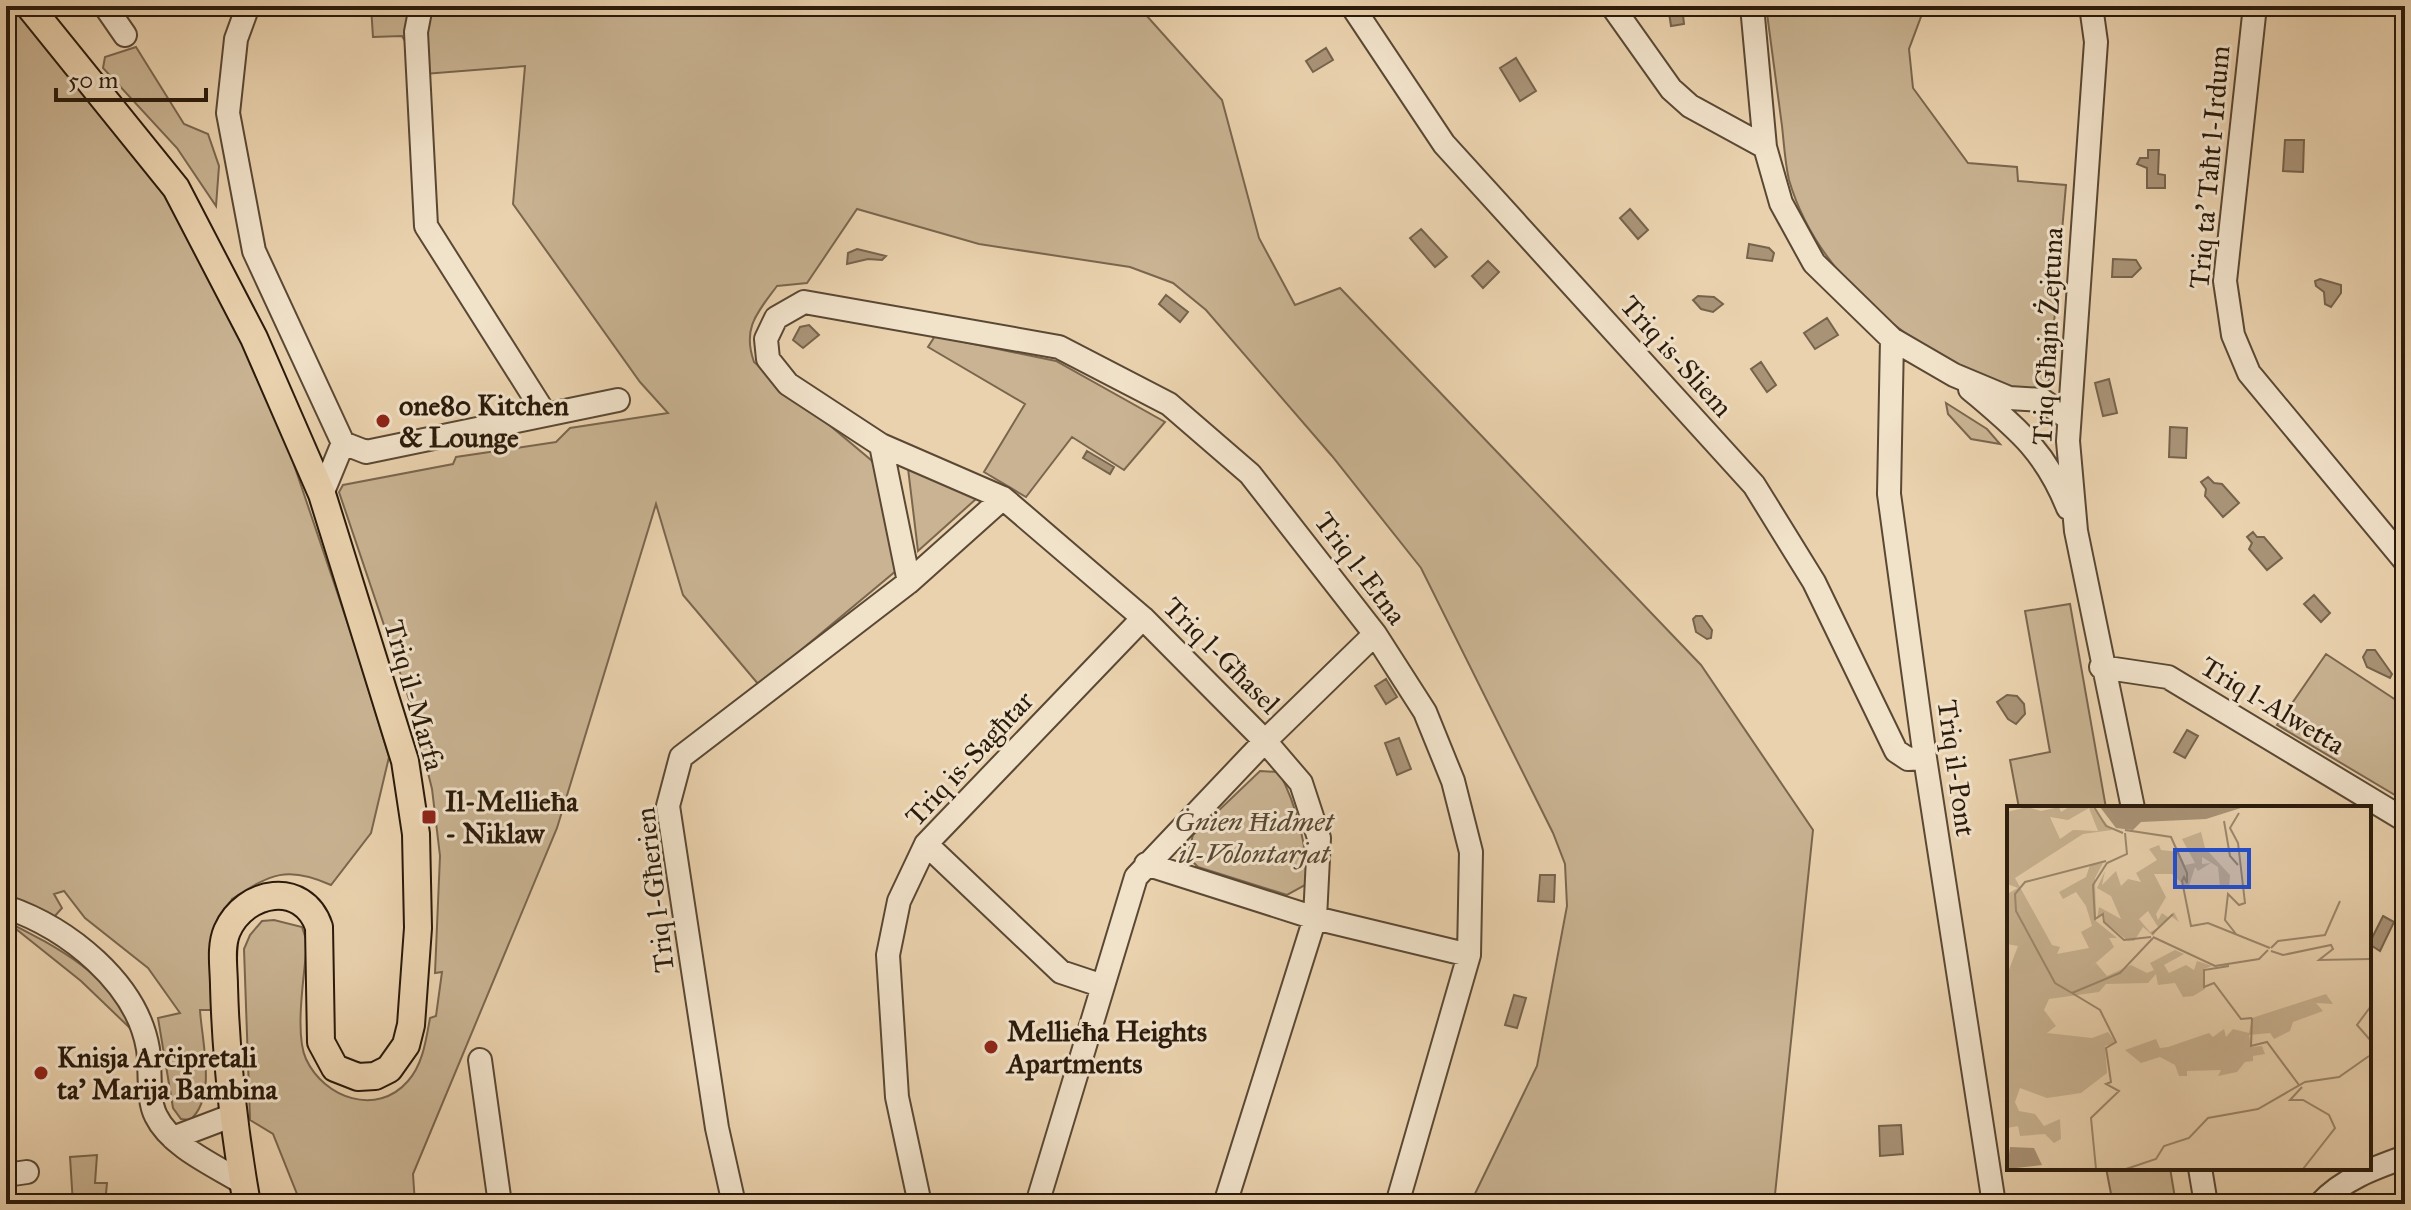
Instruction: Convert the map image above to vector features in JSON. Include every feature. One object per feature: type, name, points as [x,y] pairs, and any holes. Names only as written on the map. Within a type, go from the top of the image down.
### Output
[{"type":"main road","name":"Triq il-Marfa","points":[[29,6],[176,188],[260,350],[322,494],[405,761],[416,834],[418,897],[411,1025],[396,1063],[382,1074],[358,1077],[340,1072],[324,1053],[321,1042],[316,919],[313,913],[289,898],[256,899],[236,915],[224,943],[231,1116]]},
{"type":"main road","points":[[231,1116],[245,1194]]},
{"type":"street","points":[[105,6],[125,35]]},
{"type":"street","points":[[248,6],[236,39],[228,113],[254,251],[343,443],[366,452],[618,400]]},
{"type":"street","points":[[421,6],[416,32],[426,226],[545,414]]},
{"type":"street","name":"Triq is-Sliem","points":[[1352,6],[1444,144],[1754,485],[1814,582],[1896,751],[1908,759],[1925,758]]},
{"type":"street","points":[[1612,6],[1671,89],[1690,106],[1765,147]]},
{"type":"street","points":[[1752,6],[1765,147],[1781,203],[1814,263],[1892,339],[1954,375],[2009,398],[2042,400],[2068,418]]},
{"type":"street","name":"Triq Għajn Żejtuna","points":[[2091,6],[2096,42],[2068,441],[2076,531],[2101,667],[2133,806]]},
{"type":"street","name":"Triq ta' Taħt l-Irdum","points":[[2255,6],[2225,281],[2233,335],[2249,373],[2405,561]]},
{"type":"street","name":"Triq l-Etna","points":[[776,318],[804,302],[1059,347],[1169,404],[1250,474],[1375,634],[1425,712],[1453,781],[1471,852],[1469,955],[1397,1204]]},
{"type":"street","name":"Triq l-Għasel","points":[[776,318],[766,339],[768,359],[788,384],[881,445],[1003,498],[1143,618],[1265,741],[1301,783],[1319,838],[1315,918],[1225,1204]]},
{"type":"street","name":"Triq il-Pont","points":[[1892,339],[1889,494],[1925,758],[1994,1204]]},
{"type":"street","points":[[1954,375],[2030,439],[2058,483],[2076,531]]},
{"type":"street","points":[[2041,457],[2068,441]]},
{"type":"street","points":[[322,494],[343,443]]},
{"type":"street","points":[[881,445],[909,582]]},
{"type":"street","name":"Triq l-Għerien","points":[[734,1204],[717,1128],[668,806],[681,757],[909,582],[1003,498]]},
{"type":"street","name":"Triq is-Sagħtar","points":[[920,1204],[897,1097],[888,955],[899,901],[926,844],[1143,618]]},
{"type":"street","points":[[1037,1204],[1136,877],[1265,741],[1375,634]]},
{"type":"street","name":"Triq l-Alwetta","points":[[2101,667],[2168,677],[2405,820]]},
{"type":"street","points":[[926,844],[1061,972],[1103,986]]},
{"type":"street","points":[[1146,864],[1315,918],[1469,955]]},
{"type":"street","points":[[6,907],[77,947],[107,970],[132,1001],[148,1047],[155,1115],[173,1138],[245,1194]]},
{"type":"street","points":[[480,1060],[500,1204]]},
{"type":"street","points":[[173,1138],[231,1116]]},
{"type":"street","points":[[2371,1170],[2405,1157]]},
{"type":"street","points":[[2200,1170],[2206,1204]]},
{"type":"street","points":[[2320,1204],[2332,1191],[2370,1170]]},
{"type":"green space","points":[[6,6],[34,6],[195,230],[244,317],[354,642],[389,757],[371,833],[331,885],[302,875],[280,875],[258,883],[232,899],[223,932],[215,1010],[200,1010],[206,1084],[198,1110],[190,1120],[181,1119],[173,1108],[158,1018],[180,1013],[148,968],[85,918],[64,891],[54,894],[62,908],[54,917],[6,896]]},
{"type":"green space","points":[[371,6],[1138,6],[1222,100],[1259,238],[1295,305],[1340,288],[1701,665],[1813,830],[1774,1204],[1470,1204],[1537,1066],[1567,906],[1565,864],[1553,833],[1421,568],[1332,456],[1206,310],[1173,283],[1130,267],[979,244],[857,209],[807,283],[777,286],[763,304],[751,330],[751,350],[754,362],[871,460],[891,490],[897,570],[759,685],[683,595],[656,504],[557,828],[413,1174],[415,1204],[301,1204],[273,1134],[250,1120],[244,949],[250,935],[262,921],[274,920],[302,927],[307,942],[301,1018],[306,1059],[325,1084],[352,1098],[382,1098],[395,1092],[413,1074],[423,1051],[430,1018],[436,1016],[442,972],[435,973],[440,856],[432,789],[412,708],[339,492],[343,485],[453,464],[456,457],[556,442],[570,428],[668,413],[640,382],[513,204],[525,66],[424,74],[402,36],[373,37]]},
{"type":"green space","points":[[1766,6],[1925,6],[1909,49],[1913,88],[1968,163],[2017,167],[2018,181],[2066,185],[2049,381],[2042,388],[2025,392],[2008,389],[1921,344],[1865,299],[1840,273],[1819,244],[1789,180]]},
{"type":"green space","points":[[136,47],[184,124],[208,134],[219,166],[216,206],[177,148],[103,68],[105,57]]},
{"type":"green space","points":[[935,336],[1056,361],[1165,422],[1124,470],[1072,437],[1026,497],[984,472],[1025,404],[928,347]]},
{"type":"green space","points":[[1946,403],[1987,429],[2000,444],[1971,439],[1948,414]]},
{"type":"green space","points":[[907,460],[976,499],[918,551]]},
{"type":"green space","points":[[2070,604],[2106,806],[2019,806],[2010,760],[2050,752],[2025,611]]},
{"type":"green space","points":[[2326,654],[2405,706],[2405,801],[2277,725]]},
{"type":"green space","name":"Ġnien Ħidmet il-Volontarjat","points":[[1260,771],[1279,772],[1296,812],[1303,841],[1307,884],[1287,895],[1198,867],[1187,856],[1193,835]]},
{"type":"green space","points":[[6,921],[62,952],[97,978],[124,1011],[132,1030],[81,981]]},
{"type":"green space","points":[[97,1155],[95,1183],[107,1183],[105,1204],[73,1204],[70,1157]]},
{"type":"green space","points":[[2106,1170],[2170,1170],[2176,1204],[2113,1204]]},
{"type":"shaded area","points":[[1668,6],[1682,6],[1684,24],[1671,26]]},
{"type":"shaded area","points":[[1326,48],[1333,60],[1313,72],[1306,61]]},
{"type":"shaded area","points":[[1516,58],[1536,91],[1520,101],[1500,68]]},
{"type":"shaded area","points":[[2285,140],[2304,140],[2303,172],[2283,171]]},
{"type":"shaded area","points":[[2148,150],[2159,150],[2158,174],[2165,175],[2165,188],[2147,188],[2147,168],[2137,164],[2140,158],[2148,158]]},
{"type":"shaded area","points":[[1630,209],[1648,230],[1638,239],[1620,218]]},
{"type":"shaded area","points":[[1421,229],[1447,257],[1435,267],[1410,238]]},
{"type":"shaded area","points":[[1749,244],[1769,248],[1774,253],[1772,261],[1747,258]]},
{"type":"shaded area","points":[[857,249],[886,256],[882,260],[868,259],[847,264],[848,253]]},
{"type":"shaded area","points":[[2113,259],[2136,260],[2141,268],[2132,277],[2112,277]]},
{"type":"shaded area","points":[[1488,261],[1499,272],[1483,288],[1472,276]]},
{"type":"shaded area","points":[[2320,279],[2341,285],[2341,293],[2331,307],[2325,304],[2324,292],[2316,286],[2315,281]]},
{"type":"shaded area","points":[[1166,295],[1188,312],[1180,322],[1159,304]]},
{"type":"shaded area","points":[[1698,296],[1714,297],[1723,304],[1713,312],[1701,309],[1693,300]]},
{"type":"shaded area","points":[[1827,318],[1838,335],[1815,349],[1804,333]]},
{"type":"shaded area","points":[[809,325],[819,335],[803,348],[793,340],[800,327]]},
{"type":"shaded area","points":[[1761,362],[1776,385],[1767,392],[1751,369]]},
{"type":"shaded area","points":[[2109,379],[2117,413],[2103,416],[2095,383]]},
{"type":"shaded area","points":[[2170,427],[2187,428],[2186,458],[2169,457]]},
{"type":"shaded area","points":[[1087,451],[1114,467],[1110,474],[1083,458]]},
{"type":"shaded area","points":[[2208,477],[2214,483],[2222,484],[2239,503],[2223,517],[2205,496],[2206,489],[2201,482]]},
{"type":"shaded area","points":[[2253,532],[2257,537],[2264,537],[2282,558],[2267,570],[2249,549],[2252,543],[2247,537]]},
{"type":"shaded area","points":[[2314,595],[2330,613],[2321,622],[2304,604]]},
{"type":"shaded area","points":[[1702,616],[1712,630],[1711,638],[1707,639],[1696,632],[1693,619]]},
{"type":"shaded area","points":[[2367,650],[2375,650],[2392,674],[2390,678],[2367,667],[2363,657]]},
{"type":"shaded area","points":[[1386,679],[1397,697],[1386,704],[1375,686]]},
{"type":"shaded area","points":[[2007,695],[2017,696],[2024,704],[2025,714],[2016,724],[2008,719],[1997,702]]},
{"type":"shaded area","points":[[2187,730],[2198,736],[2185,758],[2174,752]]},
{"type":"shaded area","points":[[1399,738],[1411,769],[1397,775],[1385,743]]},
{"type":"shaded area","points":[[1540,875],[1555,875],[1554,902],[1538,901]]},
{"type":"shaded area","points":[[2383,916],[2394,922],[2380,951],[2371,945]]},
{"type":"shaded area","points":[[1514,995],[1526,998],[1517,1028],[1505,1025]]},
{"type":"shaded area","points":[[1901,1125],[1903,1154],[1880,1156],[1879,1126]]},
{"type":"place","name":"one80 Kitchen & Lounge","points":[[383,421]]},
{"type":"place","name":"Il-Mellieħa - Niklaw","points":[[429,817]]},
{"type":"place","name":"Mellieħa Heights Apartments","points":[[991,1047]]},
{"type":"place","name":"Knisja Arċipretali ta’ Marija Bambina","points":[[41,1073]]}]
